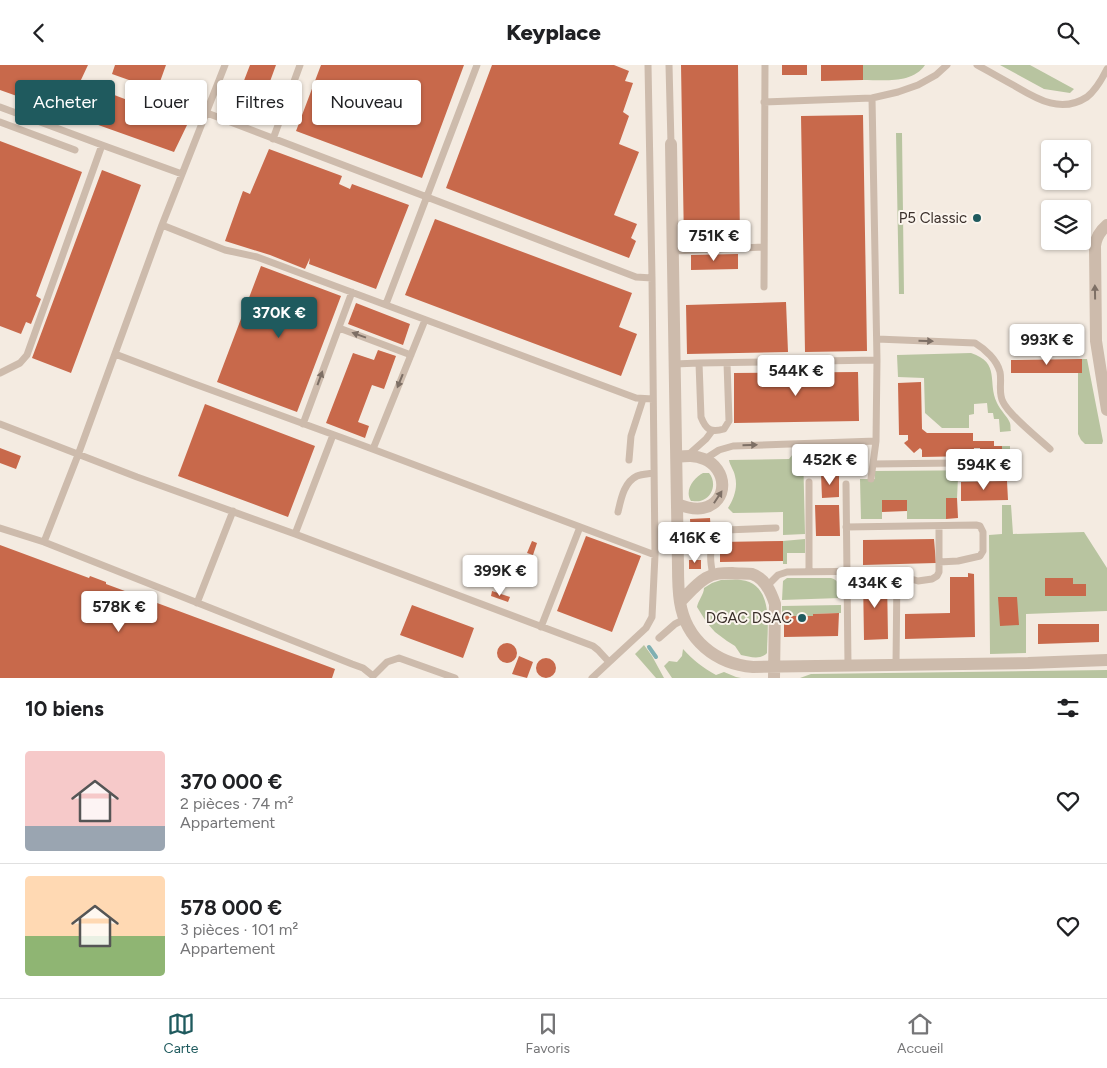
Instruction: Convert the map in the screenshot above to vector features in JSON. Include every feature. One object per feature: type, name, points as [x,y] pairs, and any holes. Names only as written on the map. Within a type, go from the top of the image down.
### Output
[{"type":"street","points":[[671,144],[675,364],[682,456],[677,504],[678,566],[680,602],[690,631],[704,647],[732,664],[774,672],[848,665],[1107,660]]},
{"type":"street","points":[[1107,225],[1100,231],[1095,246],[1099,345],[1107,410]]},
{"type":"street","points":[[677,504],[689,508],[703,509],[714,503],[722,491],[722,477],[715,466],[705,459],[682,456]]},
{"type":"street","points":[[680,602],[705,579],[720,573],[751,574],[762,580],[772,594],[775,604],[774,672]]},
{"type":"lane","points":[[226,65],[207,113],[636,277],[652,278]]},
{"type":"lane","points":[[273,139],[300,65]]},
{"type":"lane","points":[[386,304],[477,65]]},
{"type":"lane","points":[[592,678],[646,628],[652,617],[655,555],[648,65]]},
{"type":"lane","points":[[670,65],[671,144]]},
{"type":"lane","points":[[764,287],[765,65]]},
{"type":"lane","points":[[764,102],[872,98],[918,85],[936,75],[947,65]]},
{"type":"lane","points":[[977,65],[1046,103],[1059,104],[1073,103],[1087,96],[1098,85],[1107,69]]},
{"type":"lane","points":[[871,479],[876,441],[877,360],[872,98]]},
{"type":"lane","points":[[0,107],[182,174]]},
{"type":"lane","points":[[0,122],[75,150]]},
{"type":"lane","points":[[44,542],[78,455],[162,225],[202,125]]},
{"type":"lane","points":[[0,373],[20,363],[27,355],[102,145]]},
{"type":"lane","points":[[162,225],[225,250],[257,257],[636,397],[653,399]]},
{"type":"lane","points":[[673,251],[764,247]]},
{"type":"lane","points":[[303,424],[352,292]]},
{"type":"lane","points":[[373,449],[425,320]]},
{"type":"lane","points":[[339,328],[411,355]]},
{"type":"lane","points":[[877,339],[975,343],[995,362],[1000,371],[1003,403],[1009,411],[1050,449]]},
{"type":"lane","points":[[115,353],[655,555]]},
{"type":"lane","points":[[675,364],[877,360]]},
{"type":"lane","points":[[699,363],[701,417],[707,428],[712,431]]},
{"type":"lane","points":[[682,456],[698,446],[712,431],[724,429],[729,421],[727,363]]},
{"type":"lane","points":[[629,460],[631,436],[643,399]]},
{"type":"lane","points":[[0,424],[78,455],[593,646],[610,662]]},
{"type":"lane","points":[[295,534],[333,435]]},
{"type":"lane","points":[[705,459],[719,450],[732,446],[876,441]]},
{"type":"lane","points":[[873,464],[956,463]]},
{"type":"lane","points":[[618,512],[622,495],[632,480],[641,475],[654,473]]},
{"type":"lane","points":[[808,572],[809,482]]},
{"type":"lane","points":[[846,484],[848,665]]},
{"type":"lane","points":[[197,603],[233,511]]},
{"type":"lane","points":[[846,527],[976,525],[980,527],[983,532],[984,551],[980,556],[958,561],[939,562]]},
{"type":"lane","points":[[767,586],[778,575],[787,572],[887,571],[918,581],[932,579],[939,572],[939,526]]},
{"type":"lane","points":[[541,627],[580,527]]},
{"type":"lane","points":[[0,528],[44,542],[363,668],[376,677],[388,662],[399,658],[455,678]]},
{"type":"lane","points":[[713,575],[710,555],[711,548],[720,533],[726,530],[776,528]]},
{"type":"lane","points":[[896,664],[897,573]]},
{"type":"lane","points":[[659,639],[675,624],[685,619]]},
{"type":"green space","points":[[863,65],[925,65],[913,75],[897,80],[863,80]]},
{"type":"green space","points":[[1000,65],[1030,65],[1074,89],[1070,93],[1044,89]]},
{"type":"green space","points":[[896,133],[902,133],[904,294],[899,294]]},
{"type":"green space","points":[[971,353],[980,357],[990,368],[994,395],[998,406],[1009,421],[1011,431],[1000,432],[999,419],[994,419],[993,413],[988,413],[987,403],[974,404],[974,414],[969,415],[969,428],[942,428],[925,413],[924,378],[898,377],[897,355]]},
{"type":"green space","points":[[1082,359],[1087,359],[1103,441],[1102,444],[1085,444],[1078,434],[1078,373]]},
{"type":"green space","points":[[1002,446],[1010,446],[1010,477],[958,478],[957,498],[946,499],[946,519],[907,519],[907,500],[882,500],[882,519],[861,519],[860,479],[875,479],[875,471],[1002,470]]},
{"type":"green space","points":[[796,450],[803,450],[805,534],[783,535],[783,512],[733,513],[728,508],[736,489],[736,480],[729,460],[789,459]]},
{"type":"green space","points":[[703,473],[709,473],[713,480],[712,491],[703,500],[691,501],[689,489],[696,478]]},
{"type":"green space","points":[[1002,505],[1011,505],[1013,534],[1084,532],[1107,568],[1107,611],[1026,614],[1026,653],[990,654],[989,535],[1002,534]]},
{"type":"green space","points":[[805,539],[805,553],[787,553],[787,564],[783,564],[783,541]]},
{"type":"green space","points":[[787,578],[834,579],[837,581],[840,589],[840,598],[782,600],[783,581]]},
{"type":"green space","points":[[721,580],[741,580],[752,583],[764,599],[768,620],[767,653],[762,657],[741,655],[735,646],[715,632],[697,607],[704,588]]},
{"type":"green space","points":[[841,605],[841,613],[813,614],[813,616],[782,615],[782,606]]},
{"type":"green space","points":[[644,645],[664,678],[656,678],[635,654]]},
{"type":"green space","points":[[683,649],[698,663],[716,675],[724,672],[741,678],[672,678],[664,666],[669,661],[677,662],[682,656]]},
{"type":"green space","points":[[1107,670],[1107,678],[800,678],[811,674]]},
{"type":"building","points":[[0,65],[88,65],[81,80],[15,80],[15,95],[0,90]]},
{"type":"building","points":[[115,65],[166,65],[161,80],[129,80],[112,74]]},
{"type":"building","points":[[250,65],[276,65],[271,80],[244,80]]},
{"type":"building","points":[[321,65],[464,65],[422,178],[296,131],[298,125],[302,125],[302,115],[312,89],[312,125],[421,125],[421,80],[315,80]]},
{"type":"building","points":[[492,65],[614,65],[629,71],[625,81],[633,83],[623,112],[629,116],[619,144],[639,152],[614,215],[637,224],[631,238],[636,241],[629,258],[446,188]]},
{"type":"building","points":[[681,65],[738,65],[740,243],[684,244]]},
{"type":"building","points":[[782,65],[807,65],[807,75],[782,75]]},
{"type":"building","points":[[821,65],[863,65],[863,80],[821,81]]},
{"type":"building","points":[[115,95],[125,99],[125,125],[187,125],[174,152],[98,125],[115,125]]},
{"type":"building","points":[[863,115],[867,351],[805,352],[801,116]]},
{"type":"building","points":[[0,141],[82,172],[36,296],[41,299],[31,324],[26,322],[21,334],[0,326]]},
{"type":"building","points":[[269,149],[342,176],[339,184],[350,189],[352,184],[409,205],[376,289],[309,264],[310,258],[305,269],[270,255],[225,241],[243,191],[250,194]]},
{"type":"building","points":[[102,170],[141,185],[71,373],[32,358]]},
{"type":"building","points":[[435,219],[632,293],[619,327],[637,334],[621,376],[405,295]]},
{"type":"building","points":[[738,254],[738,269],[691,270],[691,255]]},
{"type":"building","points":[[261,266],[341,296],[297,412],[217,382]]},
{"type":"building","points":[[786,302],[788,352],[687,354],[686,305]]},
{"type":"building","points":[[356,303],[410,324],[403,345],[348,324]]},
{"type":"building","points":[[378,350],[396,356],[384,389],[372,385],[358,422],[369,426],[365,438],[326,423],[353,353],[374,360]]},
{"type":"building","points":[[1082,359],[1082,373],[1011,373],[1011,360]]},
{"type":"building","points":[[858,372],[859,421],[734,423],[734,373]]},
{"type":"building","points":[[921,382],[922,429],[927,433],[973,433],[973,441],[994,441],[994,446],[1002,446],[1002,470],[981,471],[980,448],[974,448],[973,456],[922,457],[922,450],[920,448],[914,453],[904,443],[908,440],[908,435],[899,435],[898,383]]},
{"type":"building","points":[[205,404],[315,446],[288,517],[178,476]]},
{"type":"building","points":[[0,448],[21,456],[16,469],[0,463]]},
{"type":"building","points":[[821,474],[839,474],[839,497],[822,498]]},
{"type":"building","points":[[1007,481],[1008,500],[961,501],[961,482]]},
{"type":"building","points":[[946,498],[957,498],[958,518],[946,519]]},
{"type":"building","points":[[882,500],[907,500],[907,511],[882,512]]},
{"type":"building","points":[[815,505],[839,505],[840,536],[816,536]]},
{"type":"building","points":[[710,518],[711,534],[691,535],[690,519]]},
{"type":"building","points":[[586,536],[641,556],[612,632],[557,611]]},
{"type":"building","points":[[934,539],[936,563],[863,565],[863,540]]},
{"type":"building","points":[[532,541],[537,543],[533,555],[527,553]]},
{"type":"building","points":[[783,541],[783,561],[720,562],[720,542]]},
{"type":"building","points":[[0,545],[89,578],[90,576],[106,582],[106,584],[335,669],[332,678],[0,678]]},
{"type":"building","points":[[689,560],[701,560],[701,569],[689,569]]},
{"type":"building","points":[[968,573],[974,574],[975,637],[905,639],[905,614],[950,613],[950,577],[968,577]]},
{"type":"building","points":[[863,578],[887,578],[888,639],[864,640]]},
{"type":"building","points":[[1045,578],[1073,578],[1073,584],[1086,584],[1086,596],[1045,596]]},
{"type":"building","points":[[492,591],[510,597],[508,602],[491,596]]},
{"type":"building","points":[[998,597],[1017,597],[1019,625],[1000,626]]},
{"type":"building","points":[[412,605],[474,628],[463,658],[400,635]]},
{"type":"building","points":[[839,613],[838,636],[784,637],[784,616],[813,616],[813,614]]},
{"type":"building","points":[[1038,624],[1099,624],[1099,642],[1038,644]]},
{"type":"building","points":[[503,643],[511,643],[517,649],[517,657],[511,663],[503,663],[497,657],[497,649]]},
{"type":"building","points":[[519,656],[533,662],[527,678],[512,674]]},
{"type":"building","points":[[542,658],[550,658],[556,664],[556,672],[550,678],[542,678],[536,672],[536,664]]},
{"type":"waterway","points":[[649,647],[656,657]]},
{"type":"place","name":"P5 Classic","points":[[977,218]]},
{"type":"place","name":"DGAC DSAC","points":[[802,618]]}]
